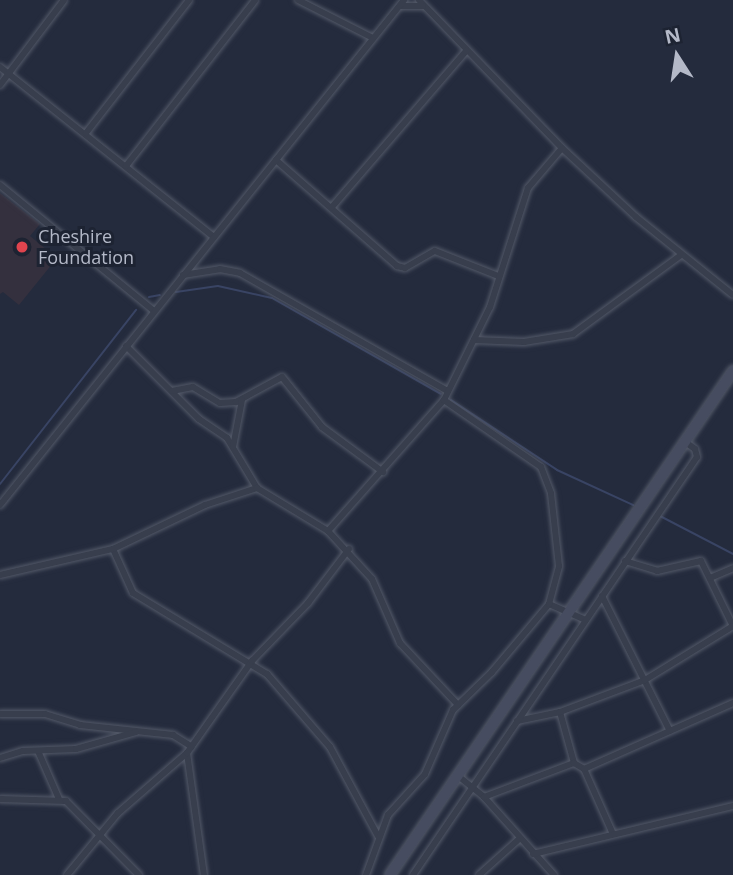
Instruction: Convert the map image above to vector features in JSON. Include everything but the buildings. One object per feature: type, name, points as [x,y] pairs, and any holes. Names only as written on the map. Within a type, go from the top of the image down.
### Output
[{"type":"main road","points":[[390,875],[733,371]]},
{"type":"street","points":[[0,85],[64,0]]},
{"type":"street","points":[[86,133],[189,0]]},
{"type":"street","points":[[126,166],[255,0]]},
{"type":"street","points":[[298,0],[373,38]]},
{"type":"street","points":[[0,505],[404,0]]},
{"type":"street","points":[[419,0],[562,148],[681,255],[733,295]]},
{"type":"street","points":[[397,7],[413,3],[428,8]]},
{"type":"street","points":[[332,207],[466,51]]},
{"type":"street","points":[[0,66],[214,237]]},
{"type":"street","points":[[328,531],[444,400],[474,340],[528,188],[562,148]]},
{"type":"street","points":[[276,160],[397,266],[405,268],[435,251],[498,276]]},
{"type":"street","points":[[0,186],[154,311]]},
{"type":"street","points":[[474,340],[524,342],[573,334],[681,255]]},
{"type":"street","points":[[183,275],[220,269],[253,278],[448,391]]},
{"type":"street","points":[[127,346],[233,447],[257,488],[328,531],[348,549],[384,599],[400,643],[458,705]]},
{"type":"street","points":[[172,391],[187,386],[220,403],[242,400],[282,377],[322,427],[383,472]]},
{"type":"street","points":[[233,447],[242,400]]},
{"type":"street","points":[[366,875],[378,836],[388,815],[425,774],[458,705],[549,604],[560,562],[550,489],[541,467],[444,400]]},
{"type":"street","points":[[413,875],[696,457],[695,449],[684,441]]},
{"type":"street","points":[[0,575],[113,550],[205,505],[257,488]]},
{"type":"street","points":[[66,875],[102,833],[187,753],[253,661],[309,603],[348,549]]},
{"type":"street","points":[[113,550],[133,593],[253,661],[330,747],[378,836]]},
{"type":"street","points":[[517,721],[560,712],[645,680],[733,626],[700,561],[657,571],[625,561]]},
{"type":"street","points":[[710,578],[733,568]]},
{"type":"street","points":[[602,596],[670,731]]},
{"type":"street","points":[[549,604],[586,620]]},
{"type":"street","points":[[583,769],[733,704]]},
{"type":"street","points":[[560,712],[574,763],[583,769],[613,834]]},
{"type":"street","points":[[0,713],[45,714],[80,725],[173,736],[192,747]]},
{"type":"street","points":[[0,758],[38,751],[76,749],[137,731]]},
{"type":"street","points":[[38,751],[59,799],[102,833],[139,875]]},
{"type":"street","points":[[187,753],[204,875]]},
{"type":"street","points":[[484,797],[574,763]]},
{"type":"street","points":[[457,775],[484,797],[518,840],[554,875]]},
{"type":"street","points":[[0,799],[59,799]]},
{"type":"street","points":[[533,854],[733,806]]},
{"type":"street","points":[[479,875],[518,840]]},
{"type":"shaded area","name":"Cheshire Foundation","points":[[0,193],[40,224],[30,236],[57,258],[19,305],[3,292],[0,294]]},
{"type":"waterway","points":[[176,292],[218,286],[272,298],[441,394]]},
{"type":"waterway","points":[[149,297],[160,295]]},
{"type":"waterway","points":[[0,484],[136,310]]},
{"type":"waterway","points":[[451,400],[557,470],[633,505]]},
{"type":"waterway","points":[[660,516],[733,554]]},
{"type":"place","name":"Cheshire Foundation","points":[[22,247]]}]
